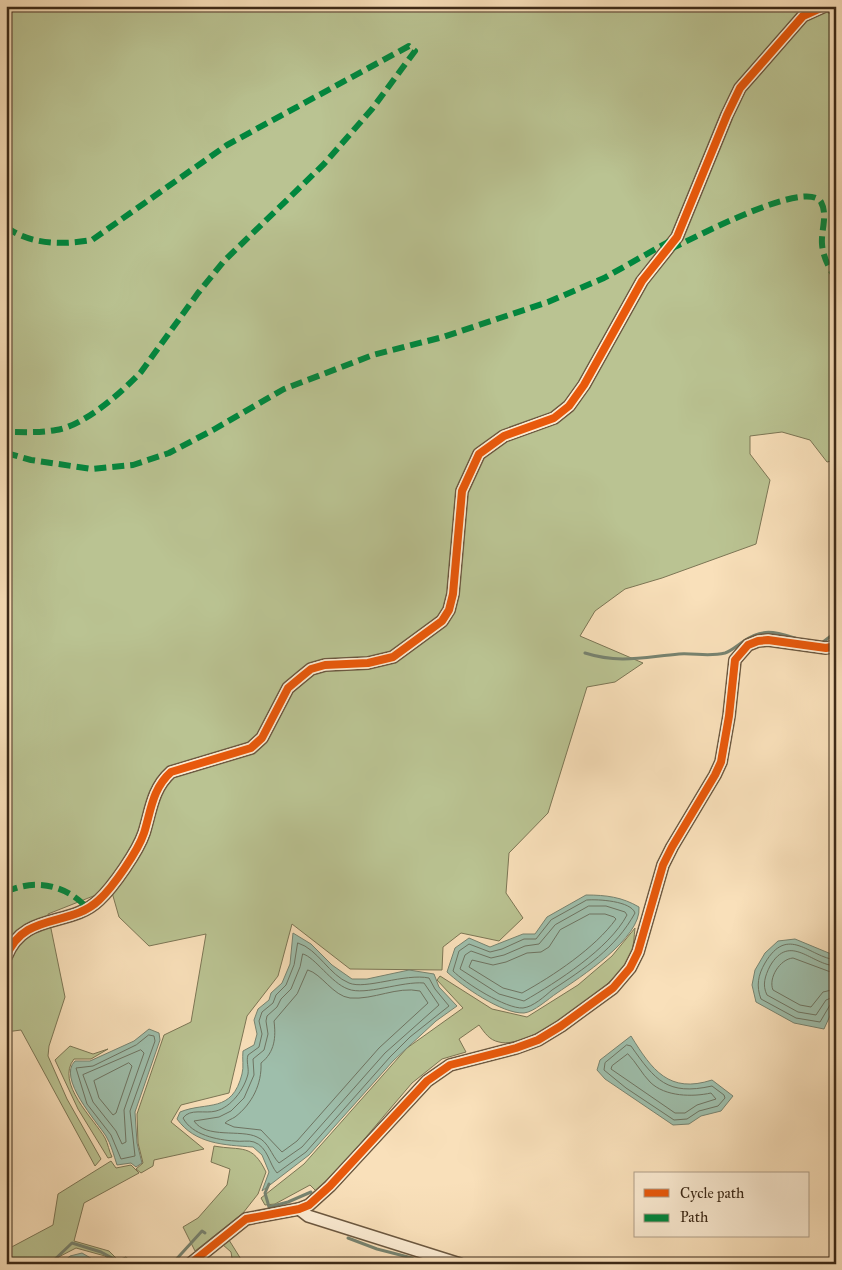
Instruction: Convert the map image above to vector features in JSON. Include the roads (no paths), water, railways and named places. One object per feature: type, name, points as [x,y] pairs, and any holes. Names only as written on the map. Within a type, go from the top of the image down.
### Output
[{"type":"street","points":[[6,957],[18,937],[29,929],[42,922],[88,910],[101,899],[133,854],[143,835],[154,796],[161,781],[171,772],[251,748],[262,738],[288,688],[311,669],[325,665],[368,663],[393,658],[442,621],[449,610],[453,594],[462,491],[479,454],[504,436],[554,418],[569,406],[584,385],[642,281],[676,237],[726,115],[740,88],[804,16],[826,6],[836,8]]},
{"type":"street","points":[[190,1264],[246,1219],[299,1209],[310,1205],[330,1186],[427,1081],[450,1065],[516,1048],[538,1040],[561,1026],[613,988],[630,968],[638,952],[663,865],[721,762],[730,716],[735,660],[748,645],[758,641],[782,641],[826,648],[836,646]]},
{"type":"street","points":[[299,1209],[308,1216],[460,1264]]},
{"type":"street","points":[[198,1264],[205,1252]]},
{"type":"water","points":[[586,895],[614,897],[633,904],[639,907],[637,919],[631,931],[607,956],[580,978],[532,1010],[524,1013],[505,1009],[472,991],[447,972],[455,948],[469,938],[490,947],[523,934],[535,934],[547,917]]},
{"type":"water","points":[[293,933],[311,944],[332,965],[352,979],[367,979],[409,970],[434,974],[439,987],[457,1006],[436,1021],[393,1061],[309,1155],[262,1191],[269,1172],[262,1155],[253,1147],[211,1142],[192,1134],[177,1119],[180,1112],[225,1101],[238,1087],[243,1071],[243,1051],[254,1045],[257,1034],[254,1020],[258,1009],[269,1000],[271,993],[282,983],[290,964]]},
{"type":"water","points":[[795,939],[836,956],[834,1007],[824,1029],[794,1023],[756,1002],[752,985],[755,970],[765,953],[778,941]]},
{"type":"water","points":[[149,1029],[159,1033],[160,1040],[135,1112],[137,1143],[142,1163],[136,1167],[131,1163],[117,1165],[108,1139],[80,1100],[71,1078],[71,1069],[75,1061],[90,1061],[134,1041]]},
{"type":"water","points":[[631,1036],[646,1059],[663,1076],[684,1084],[697,1084],[712,1080],[733,1096],[721,1111],[701,1116],[689,1124],[673,1125],[605,1079],[597,1070],[600,1060]]},
{"type":"water","points":[[82,1253],[101,1264],[61,1264],[70,1256]]},
{"type":"waterway","points":[[585,653],[621,659],[679,654],[713,655],[727,652],[757,634],[769,632],[795,638]]},
{"type":"waterway","points":[[823,642],[836,632]]},
{"type":"waterway","points":[[269,1184],[265,1193],[269,1207],[288,1202],[311,1192]]},
{"type":"waterway","points":[[172,1264],[202,1231],[205,1233]]},
{"type":"waterway","points":[[348,1238],[377,1249],[412,1258],[418,1264]]},
{"type":"waterway","points":[[50,1264],[72,1243],[101,1252],[123,1264]]}]
